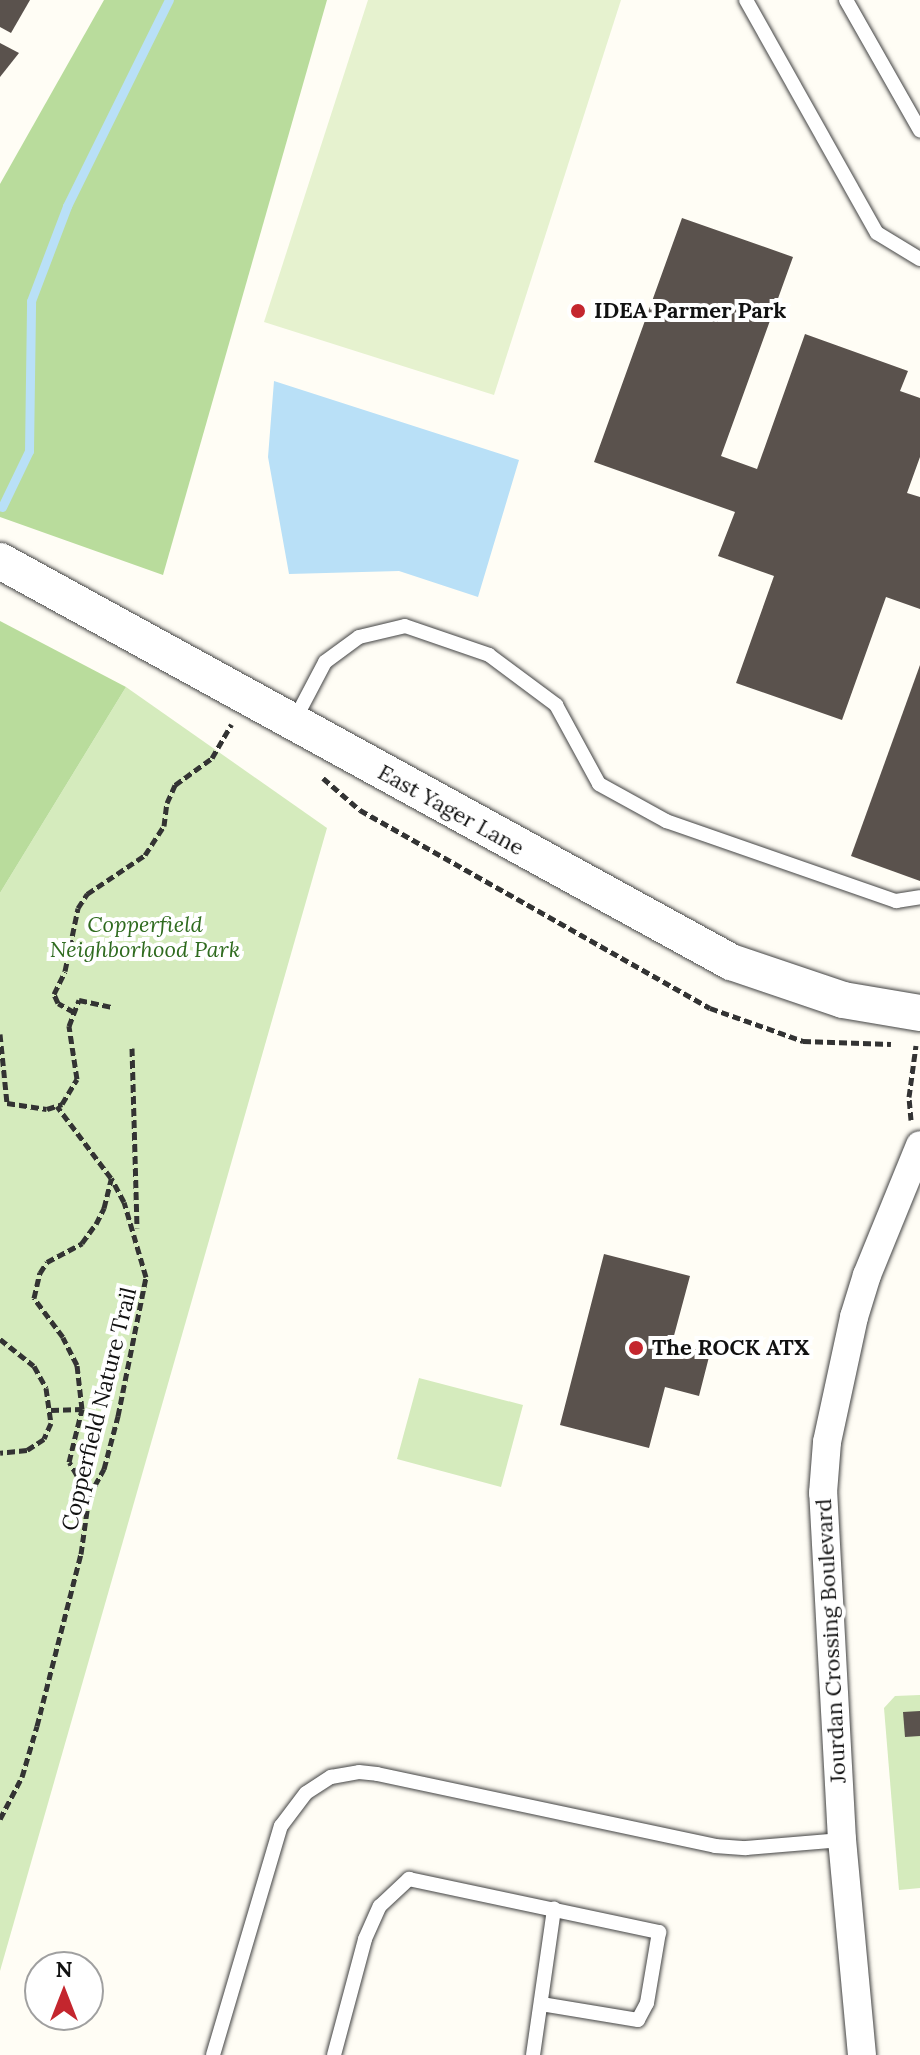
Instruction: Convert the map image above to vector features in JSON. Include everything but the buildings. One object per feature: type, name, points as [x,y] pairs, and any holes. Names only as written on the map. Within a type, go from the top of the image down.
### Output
[{"type":"street","name":"East Yager Lane","points":[[0,561],[731,962],[843,1000],[919,1034]]},
{"type":"street","name":"Jourdan Crossing Boulevard","points":[[862,2055],[842,1840],[835,1677],[822,1518],[827,1442],[836,1390],[867,1275],[920,1145]]},
{"type":"lane","points":[[746,0],[877,233],[920,259]]},
{"type":"lane","points":[[846,0],[920,130]]},
{"type":"lane","points":[[293,724],[325,662],[359,637],[405,626],[489,655],[556,705],[599,784],[666,821],[896,901],[920,897]]},
{"type":"lane","points":[[213,2055],[281,1826],[306,1793],[331,1777],[359,1772],[377,1774],[715,1846],[746,1848],[842,1840]]},
{"type":"lane","points":[[334,2055],[365,1939],[380,1906],[409,1879],[659,1932],[647,2003],[638,2020],[541,2004]]},
{"type":"lane","points":[[533,2055],[554,1909]]},
{"type":"path","points":[[74,1012],[58,1003],[54,994],[65,971],[78,908],[87,894],[145,855],[164,826],[167,803],[175,785],[212,758],[233,723]]},
{"type":"path","points":[[315,771],[360,810],[710,1008],[803,1041],[919,1034],[909,1097]]},
{"type":"path","points":[[0,1034],[7,1103],[47,1109],[57,1106],[71,1092],[77,1079],[69,1026],[79,1000],[111,1007]]},
{"type":"path","points":[[132,1048],[137,1241]]},
{"type":"path","name":"Copperfield Nature Trail","points":[[0,1819],[22,1777],[37,1726],[81,1554],[89,1496],[104,1469],[137,1330],[146,1277],[124,1202],[111,1178],[57,1106]]},
{"type":"path","points":[[89,1496],[69,1462],[82,1409],[77,1365],[63,1337],[34,1298],[35,1286],[47,1262],[82,1243],[96,1224],[104,1208],[111,1178]]},
{"type":"path","points":[[0,1339],[34,1366],[46,1388],[51,1423],[44,1439],[27,1450],[0,1453]]},
{"type":"path","points":[[50,1410],[82,1409]]},
{"type":"green space","points":[[104,0],[327,0],[163,575],[0,517],[0,184]]},
{"type":"green space","points":[[368,0],[621,0],[494,395],[264,322]]},
{"type":"green space","points":[[0,621],[126,687],[0,893]]},
{"type":"green space","name":"Copperfield Neighborhood Park","points":[[126,687],[327,828],[0,1971],[0,893]]},
{"type":"green space","points":[[419,1378],[523,1405],[501,1487],[397,1459]]},
{"type":"green space","points":[[920,1695],[920,1888],[899,1890],[884,1708],[895,1696]]},
{"type":"water","points":[[274,381],[519,460],[478,597],[399,571],[289,574],[268,457]]},
{"type":"waterway","points":[[2,507],[29,451],[31,301],[67,206],[169,0]]},
{"type":"place","name":"IDEA Parmer Park","points":[[578,311]]},
{"type":"place","name":"The ROCK ATX","points":[[636,1348]]}]
